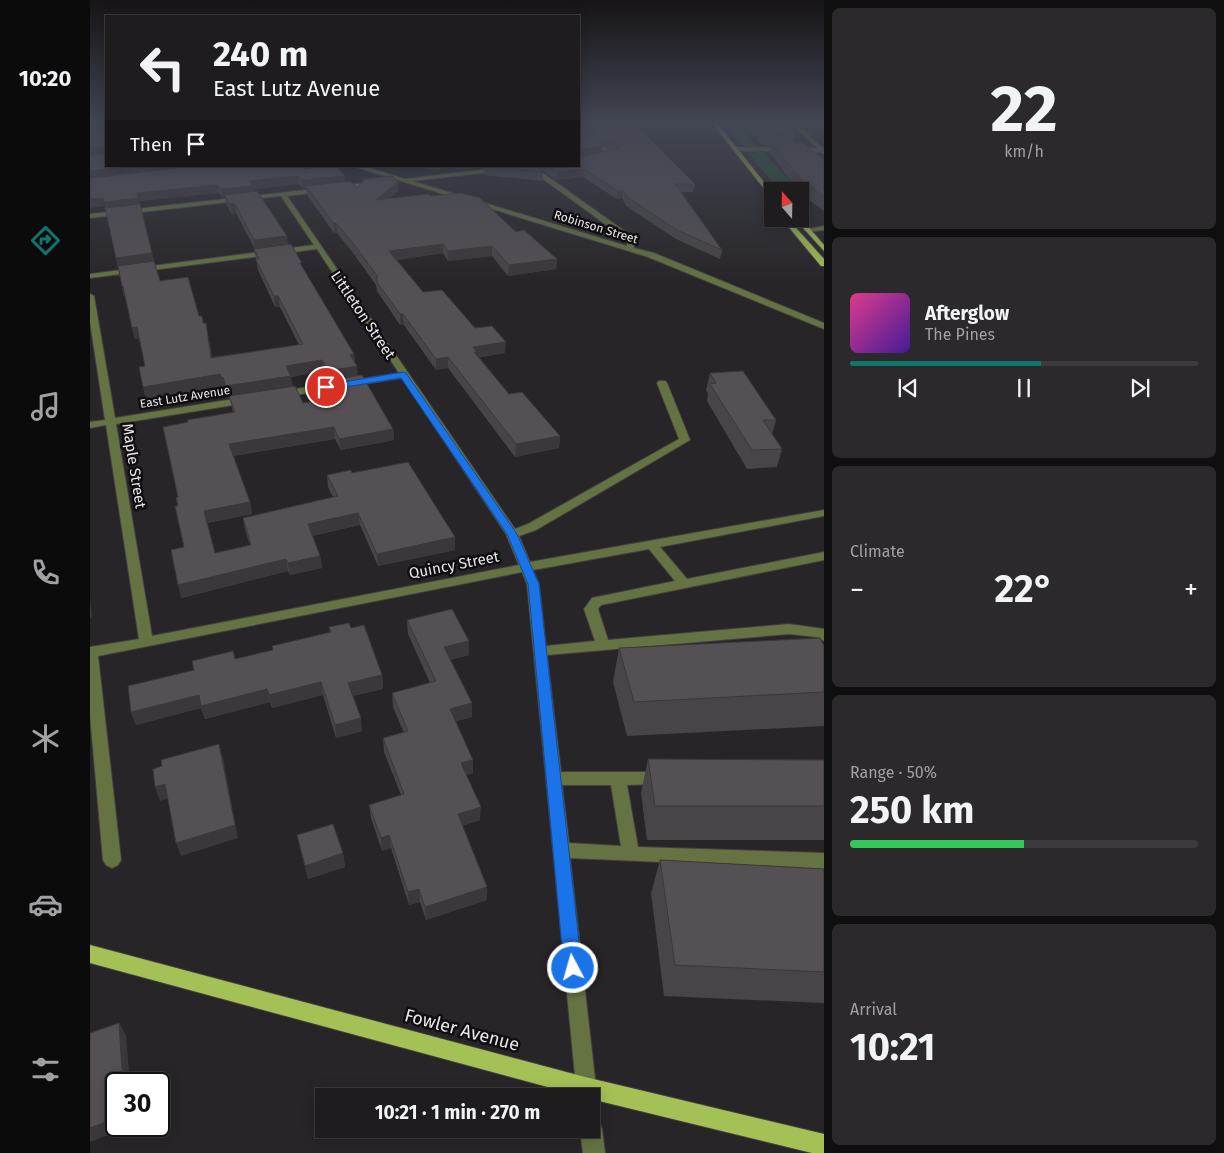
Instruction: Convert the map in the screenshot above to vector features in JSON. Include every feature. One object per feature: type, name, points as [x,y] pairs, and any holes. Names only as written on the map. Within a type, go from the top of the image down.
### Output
[{"type":"main road","points":[[793,228],[824,264]]},
{"type":"main road","points":[[808,230],[824,249]]},
{"type":"main road","name":"Fowler Avenue","points":[[90,954],[572,1088]]},
{"type":"main road","name":"Fowler Avenue","points":[[600,1095],[824,1145]]},
{"type":"street","name":"Robinson Street","points":[[388,176],[630,249],[824,326]]},
{"type":"street","points":[[90,216],[440,176]]},
{"type":"street","points":[[543,176],[630,239],[630,249]]},
{"type":"street","name":"Littleton Street","points":[[283,194],[403,375],[512,534],[533,584],[586,1088]]},
{"type":"street","points":[[808,230],[824,228]]},
{"type":"street","points":[[90,276],[318,247]]},
{"type":"street","name":"Maple Street","points":[[90,296],[146,642]]},
{"type":"street","name":"East Lutz Avenue","points":[[90,425],[403,375]]},
{"type":"street","points":[[512,534],[532,527],[684,440],[662,383]]},
{"type":"street","name":"Quincy Street","points":[[91,652],[527,567],[824,513]]},
{"type":"street","points":[[652,544],[683,584]]},
{"type":"street","points":[[603,646],[591,609],[597,601],[824,556]]},
{"type":"street","points":[[540,651],[789,629],[824,636]]},
{"type":"street","points":[[91,652],[112,860]]},
{"type":"street","points":[[554,779],[672,778]]},
{"type":"street","points":[[618,779],[631,854]]},
{"type":"street","points":[[561,850],[824,861]]},
{"type":"street","points":[[592,1138],[594,1153]]},
{"type":"green space","points":[[767,176],[785,176],[791,182],[773,182]]},
{"type":"building","points":[[109,176],[345,176],[302,180],[298,176],[250,181],[253,186],[221,189],[218,185],[137,193],[138,198],[104,202],[103,198],[90,199],[90,178]]},
{"type":"building","points":[[392,176],[398,182],[376,200],[428,194],[431,196],[461,193],[480,198],[516,232],[524,230],[557,259],[509,265],[492,246],[448,251],[443,244],[389,251],[423,292],[442,290],[475,328],[492,326],[506,342],[473,347],[477,352],[474,352],[509,394],[522,392],[560,436],[516,444],[448,357],[436,359],[376,281],[378,281],[376,278],[378,277],[353,243],[336,223],[334,224],[306,186],[350,181],[357,188],[365,179]]},
{"type":"building","points":[[595,176],[687,176],[695,184],[675,184],[722,250],[677,230],[627,197],[623,190],[618,191]]},
{"type":"building","points":[[798,176],[824,176],[824,197],[812,188],[815,188],[809,185],[809,182],[804,182]]},
{"type":"building","points":[[257,191],[287,236],[254,240],[235,204],[230,204],[224,195]]},
{"type":"building","points":[[140,204],[152,253],[116,258],[105,208]]},
{"type":"building","points":[[291,244],[302,263],[300,263],[354,354],[350,355],[357,366],[328,371],[322,360],[286,366],[291,376],[226,386],[220,374],[143,387],[139,367],[145,366],[137,327],[132,328],[118,266],[154,261],[160,281],[188,277],[199,316],[202,316],[203,323],[206,323],[211,358],[303,344],[278,296],[274,296],[256,260],[259,259],[254,249]]},
{"type":"building","points":[[743,371],[776,420],[763,420],[782,449],[752,450],[710,384],[716,383],[710,373]]},
{"type":"building","points":[[362,375],[393,429],[339,439],[334,427],[229,444],[250,502],[204,511],[215,553],[251,545],[243,518],[338,496],[327,475],[351,470],[352,473],[408,462],[455,537],[377,554],[358,513],[308,524],[320,556],[288,563],[286,559],[178,585],[171,550],[184,547],[175,506],[178,506],[176,498],[178,497],[163,427],[188,422],[187,420],[235,412],[229,396],[295,386],[303,403],[341,396],[332,380]]},
{"type":"building","points":[[452,609],[469,641],[444,647],[472,703],[450,709],[473,760],[461,763],[481,807],[458,814],[487,887],[425,907],[419,889],[408,892],[389,835],[381,838],[369,805],[404,794],[383,738],[408,731],[392,693],[436,681],[407,620]]},
{"type":"building","points":[[349,623],[351,628],[364,625],[382,675],[348,683],[361,718],[335,725],[321,682],[269,695],[267,689],[201,706],[199,695],[131,712],[128,686],[194,670],[192,661],[233,651],[235,659],[273,650],[272,646],[331,632],[329,627]]},
{"type":"building","points":[[820,638],[824,646],[824,692],[634,702],[619,648]]},
{"type":"building","points":[[219,744],[235,825],[176,843],[165,784],[155,787],[153,769],[162,766],[161,760]]},
{"type":"building","points":[[648,759],[824,760],[824,806],[655,806]]},
{"type":"building","points":[[333,824],[343,853],[305,866],[297,835]]},
{"type":"building","points":[[660,860],[824,869],[824,972],[675,965]]},
{"type":"building","points":[[119,1023],[122,1072],[105,1072],[105,1122],[90,1128],[90,1033]]},
{"type":"route","points":[[326,387],[403,375],[512,534],[527,567],[533,584],[573,968]]}]
